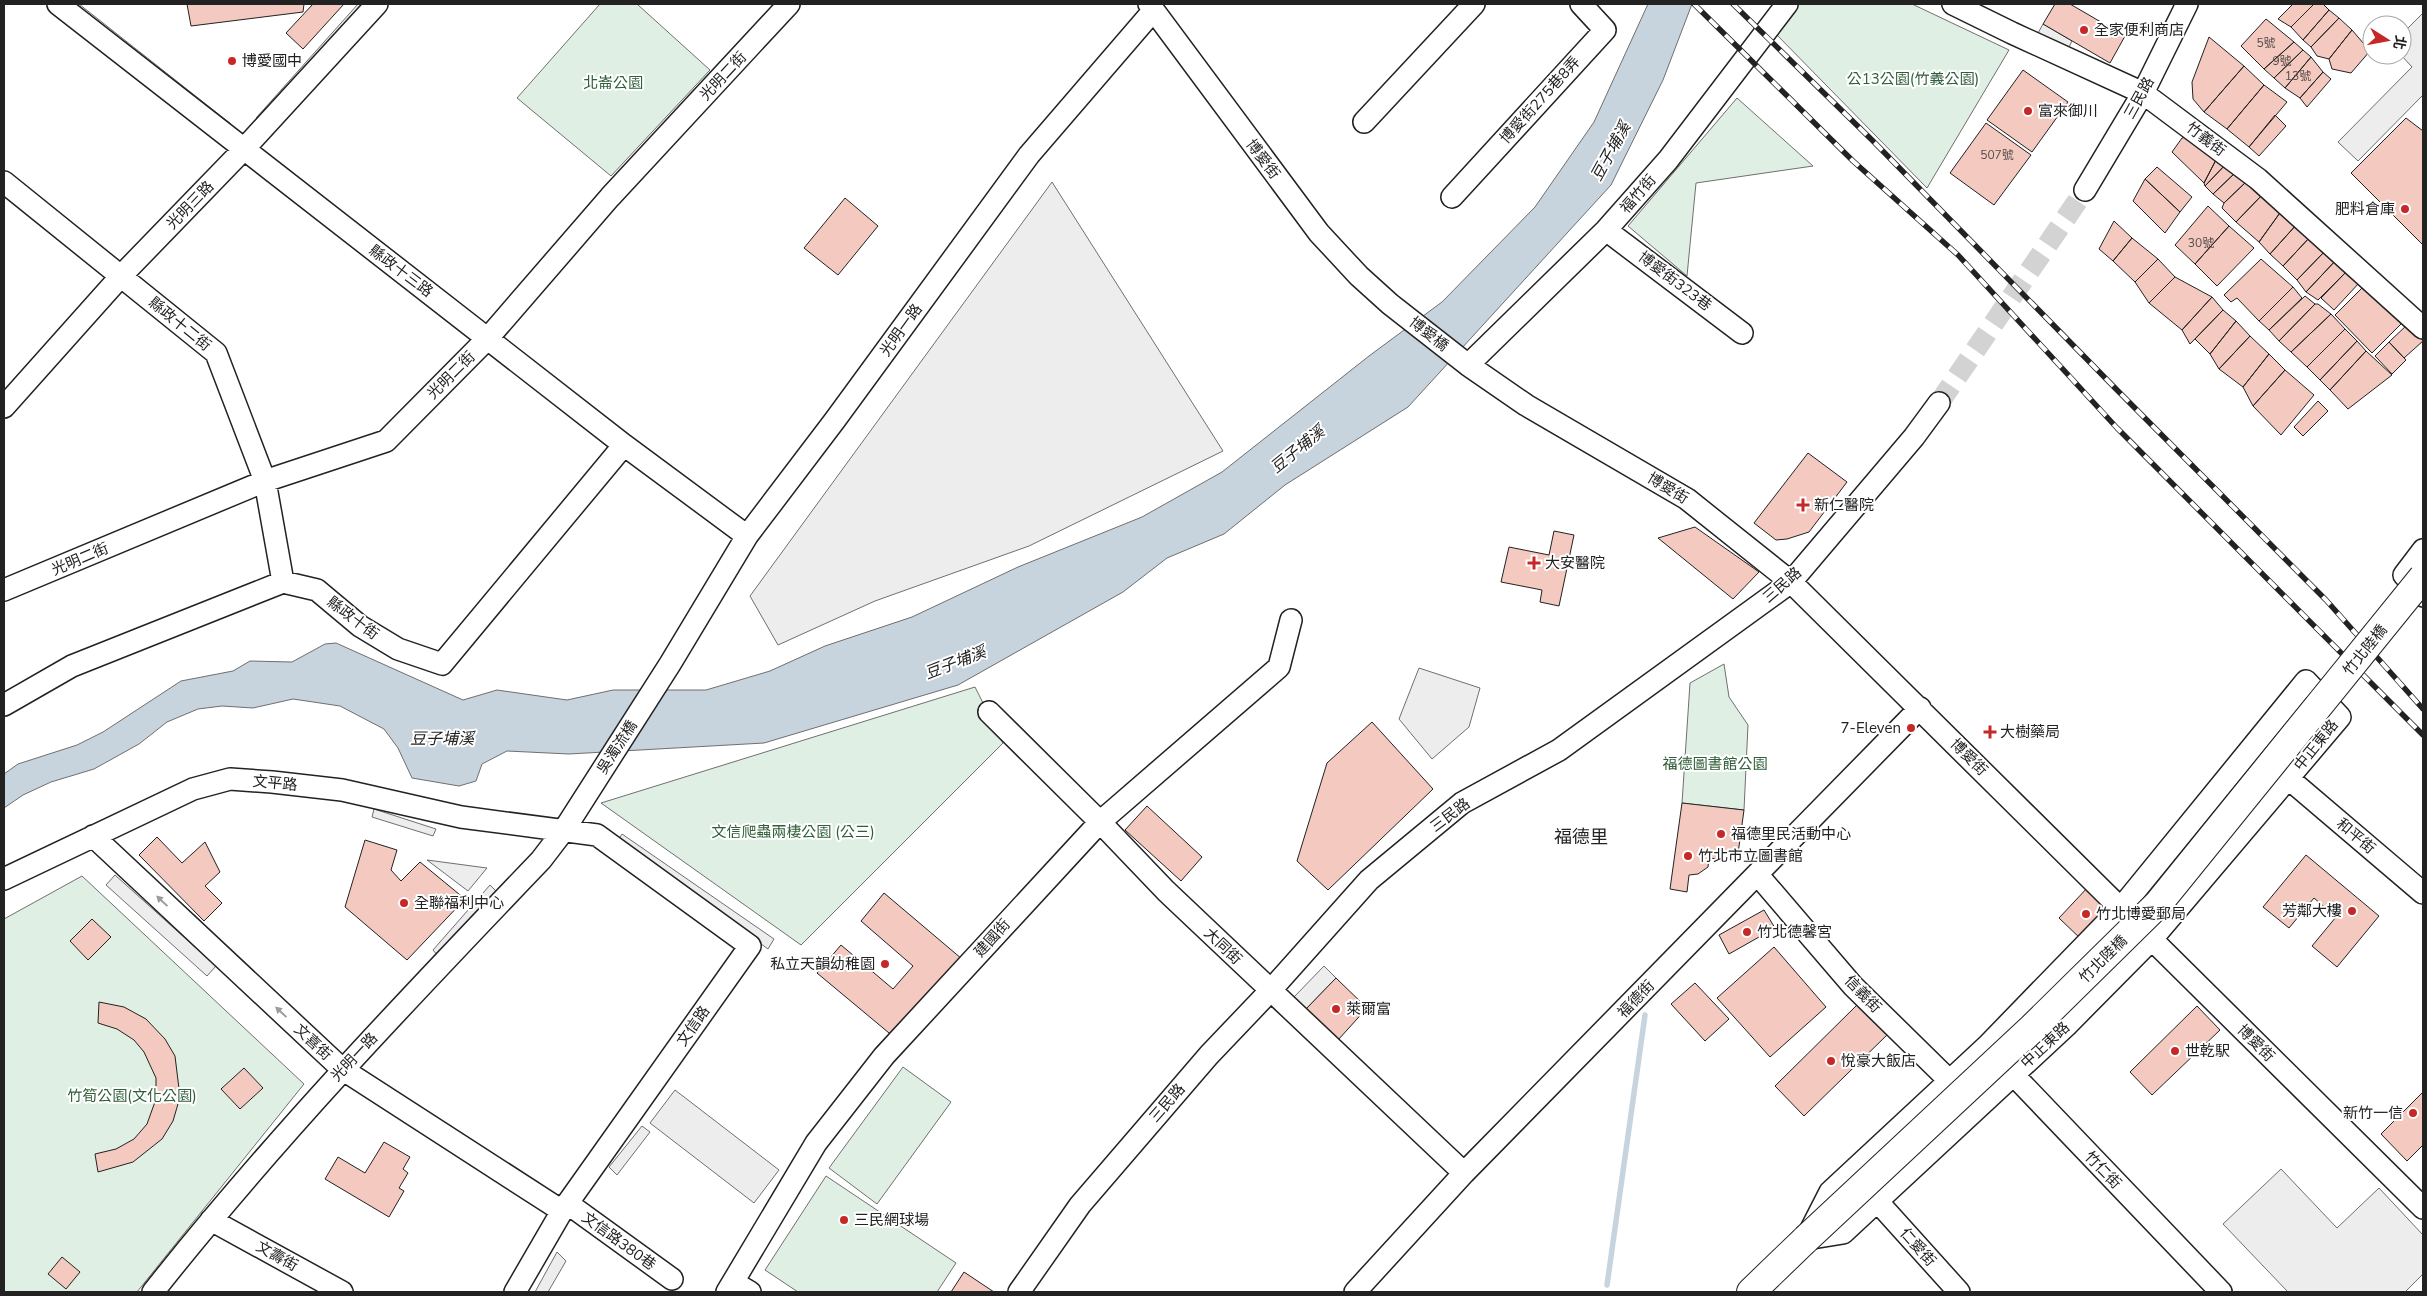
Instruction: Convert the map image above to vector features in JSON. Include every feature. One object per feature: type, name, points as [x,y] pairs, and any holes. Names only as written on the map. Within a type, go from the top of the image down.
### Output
[{"type":"main road","name":"竹北陸橋","points":[[1806,1239],[2032,1028],[2158,904],[2423,577]]},
{"type":"main road","name":"中正東路","points":[[1751,1292],[1806,1239]]},
{"type":"street","name":"縣政十三路","points":[[58,4],[624,445],[747,536]]},
{"type":"street","name":"光明三路","points":[[4,407],[121,276],[243,150],[376,4]]},
{"type":"street","name":"光明二街","points":[[4,590],[265,481],[386,441],[488,338],[610,197],[789,4]]},
{"type":"street","points":[[1364,122],[1474,4]]},
{"type":"street","name":"博愛街275巷8弄","points":[[1452,196],[1604,30],[1581,4]]},
{"type":"street","name":"福竹街","points":[[1468,365],[1606,230],[1668,160],[1787,4]]},
{"type":"street","name":"竹義街","points":[[1953,4],[2143,93],[2258,178],[2423,328]]},
{"type":"street","name":"三民路","points":[[2085,190],[2143,93],[2187,4]]},
{"type":"street","name":"博愛街","points":[[1151,7],[1319,233],[1359,276],[1390,304]]},
{"type":"street","name":"光明一路","points":[[670,664],[747,536],[835,420],[1029,154],[1151,7]]},
{"type":"street","name":"縣政十二街","points":[[4,182],[216,353],[265,481],[283,582]]},
{"type":"street","name":"博愛街323巷","points":[[1606,230],[1742,333]]},
{"type":"street","name":"博愛橋","points":[[1390,304],[1468,365]]},
{"type":"street","name":"博愛街","points":[[1468,365],[1526,405],[1688,499],[1791,582],[2423,1208]]},
{"type":"street","name":"三民路","points":[[1019,1292],[1080,1205],[1203,1062],[1270,991],[1369,880],[1462,803],[1559,750],[1791,582],[1914,437],[1939,403]]},
{"type":"street","name":"縣政十街","points":[[283,582],[317,590],[360,626],[398,649],[442,664],[624,445]]},
{"type":"street","points":[[2423,550],[2404,575],[2423,596]]},
{"type":"street","points":[[4,705],[72,666],[283,582]]},
{"type":"street","name":"建國街","points":[[737,1289],[816,1142],[878,1064],[1100,822],[1279,667],[1291,620]]},
{"type":"street","name":"吳濁流橋","points":[[564,830],[670,664]]},
{"type":"street","name":"中正東路","points":[[2306,681],[2340,717],[2152,940],[2066,1026],[1843,1233],[1806,1239],[1830,1192],[1988,1046],[2121,908],[2306,681]]},
{"type":"street","name":"福德街","points":[[1355,1292],[1464,1173],[1920,708]]},
{"type":"street","name":"大同街","points":[[989,712],[1100,822],[1166,892],[1464,1173]]},
{"type":"street","name":"文平路","points":[[4,879],[193,789],[230,779],[342,790],[462,817],[536,829],[564,830]]},
{"type":"street","name":"和平街","points":[[2289,779],[2423,893]]},
{"type":"street","name":"光明一路","points":[[152,1292],[211,1220],[342,1069],[542,860],[564,830]]},
{"type":"street","name":"文信路","points":[[514,1292],[564,1207],[750,946],[597,835],[564,830]]},
{"type":"street","name":"文喜街","points":[[93,836],[342,1069],[564,1207]]},
{"type":"street","name":"信義街","points":[[1757,874],[1854,986],[1976,1108]]},
{"type":"street","name":"竹仁街","points":[[1988,1046],[2012,1076],[2221,1292]]},
{"type":"street","name":"仁愛街","points":[[1877,1201],[1959,1292]]},
{"type":"street","name":"文信路380巷","points":[[564,1207],[672,1280]]},
{"type":"street","name":"文壽街","points":[[211,1220],[342,1292]]},
{"type":"green space","name":"北崙公園","points":[[600,4],[637,4],[710,70],[611,176],[517,98]]},
{"type":"green space","name":"公13公園(竹義公園)","points":[[1795,4],[1912,4],[2009,50],[1927,188],[1775,33]]},
{"type":"green space","points":[[1737,98],[1813,166],[1696,183],[1687,276],[1628,226]]},
{"type":"green space","name":"福德圖書館公園","points":[[1724,664],[1729,697],[1748,725],[1744,810],[1682,803],[1690,683]]},
{"type":"green space","name":"文信爬蟲兩棲公園 (公三)","points":[[975,687],[1003,743],[801,945],[601,803]]},
{"type":"green space","name":"竹筍公園(文化公園)","points":[[82,876],[304,1084],[137,1292],[4,1292],[4,919]]},
{"type":"green space","name":"三民網球場","points":[[903,1067],[951,1102],[877,1204],[829,1168]]},
{"type":"green space","name":"三民網球場","points":[[826,1176],[956,1263],[937,1292],[798,1292],[765,1270]]},
{"type":"shaded area","points":[[68,4],[79,4],[231,124],[226,128]]},
{"type":"shaded area","points":[[358,4],[366,4],[260,121],[256,118]]},
{"type":"shaded area","points":[[2423,13],[2423,95],[2358,161],[2338,142],[2412,67],[2410,65],[2412,65],[2412,24]]},
{"type":"shaded area","points":[[2043,24],[2072,41],[2067,51],[2037,35]]},
{"type":"shaded area","points":[[1052,182],[1223,451],[1029,546],[875,601],[778,645],[750,596]]},
{"type":"shaded area","points":[[1419,668],[1480,688],[1469,727],[1432,759],[1399,719]]},
{"type":"shaded area","points":[[374,809],[436,829],[433,836],[372,817]]},
{"type":"shaded area","points":[[622,834],[774,939],[768,949],[618,840]]},
{"type":"shaded area","points":[[427,860],[487,868],[468,891]]},
{"type":"shaded area","points":[[115,875],[216,966],[207,976],[106,885]]},
{"type":"shaded area","points":[[490,885],[496,891],[438,956],[433,950]]},
{"type":"shaded area","points":[[1324,966],[1336,978],[1306,1009],[1294,997]]},
{"type":"shaded area","points":[[675,1090],[779,1170],[754,1203],[650,1123]]},
{"type":"shaded area","points":[[642,1126],[650,1132],[617,1175],[609,1167]]},
{"type":"shaded area","points":[[2281,1169],[2337,1228],[2379,1188],[2423,1235],[2423,1274],[2405,1292],[2288,1292],[2223,1224]]},
{"type":"shaded area","points":[[557,1252],[566,1261],[548,1292],[535,1292]]},
{"type":"water","name":"豆子埔溪","points":[[1648,4],[1692,4],[1663,80],[1611,185],[1408,407],[1285,485],[1224,534],[1167,558],[1123,592],[958,685],[764,743],[569,754],[507,751],[482,764],[476,781],[459,786],[412,778],[398,748],[384,729],[340,706],[293,699],[253,708],[222,706],[198,709],[167,722],[139,744],[94,769],[51,782],[23,795],[4,808],[4,774],[18,764],[77,745],[103,732],[181,681],[233,671],[250,661],[292,662],[325,644],[336,643],[463,700],[497,690],[567,700],[613,690],[706,690],[770,671],[825,646],[912,617],[1018,567],[1142,517],[1222,472],[1369,356],[1442,302],[1535,207],[1594,122]]},
{"type":"building","points":[[187,4],[304,4],[303,12],[191,26]]},
{"type":"building","points":[[313,4],[344,4],[303,49],[286,33]]},
{"type":"building","name":"全家便利商店","points":[[2055,4],[2070,4],[2125,36],[2110,63],[2043,24]]},
{"type":"building","points":[[2293,4],[2314,4],[2291,27],[2278,19]]},
{"type":"building","points":[[2314,4],[2323,4],[2329,10],[2303,40],[2291,27]]},
{"type":"building","points":[[2329,10],[2339,18],[2311,47],[2303,40]]},
{"type":"building","points":[[2339,18],[2352,30],[2329,59],[2317,56],[2311,47]]},
{"type":"building","points":[[2266,19],[2294,42],[2264,69],[2241,46]]},
{"type":"building","points":[[2352,30],[2362,42],[2362,60],[2351,73],[2332,69],[2329,59]]},
{"type":"building","points":[[2209,37],[2244,66],[2204,112],[2193,99],[2192,82]]},
{"type":"building","points":[[2294,42],[2303,50],[2274,78],[2264,69]]},
{"type":"building","points":[[2303,50],[2311,57],[2285,88],[2274,78]]},
{"type":"building","points":[[2311,57],[2323,72],[2300,98],[2285,88]]},
{"type":"building","points":[[2244,66],[2264,85],[2227,129],[2204,112]]},
{"type":"building","name":"富來御川","points":[[2023,70],[2068,102],[2032,152],[1987,120]]},
{"type":"building","points":[[2323,72],[2331,79],[2307,107],[2300,98]]},
{"type":"building","points":[[2264,85],[2287,102],[2249,147],[2227,129]]},
{"type":"building","points":[[2275,115],[2286,126],[2259,156],[2249,147]]},
{"type":"building","name":"肥料倉庫","points":[[2406,118],[2423,131],[2423,245],[2351,173]]},
{"type":"building","name":"富來御川","points":[[1986,123],[2031,155],[1994,205],[1950,173]]},
{"type":"building","points":[[2197,135],[2218,156],[2204,183],[2172,152],[2182,138]]},
{"type":"building","points":[[2218,156],[2227,163],[2205,186],[2204,183]]},
{"type":"building","points":[[2227,163],[2236,172],[2213,194],[2205,186]]},
{"type":"building","points":[[2157,167],[2192,197],[2180,212],[2145,179]]},
{"type":"building","points":[[2236,172],[2247,181],[2224,203],[2213,194]]},
{"type":"building","points":[[2145,179],[2180,212],[2165,233],[2133,201]]},
{"type":"building","points":[[2247,181],[2263,194],[2236,222],[2222,208],[2224,203]]},
{"type":"building","points":[[2263,194],[2282,210],[2259,242],[2236,222]]},
{"type":"building","points":[[845,198],[878,226],[838,275],[804,248]]},
{"type":"building","points":[[2208,206],[2229,226],[2195,264],[2175,245]]},
{"type":"building","points":[[2282,210],[2297,224],[2270,254],[2259,242]]},
{"type":"building","points":[[2114,221],[2132,238],[2113,261],[2099,249]]},
{"type":"building","points":[[2297,224],[2310,237],[2283,266],[2270,254]]},
{"type":"building","points":[[2229,226],[2254,248],[2217,286],[2195,264]]},
{"type":"building","points":[[2310,237],[2326,250],[2297,280],[2283,266]]},
{"type":"building","points":[[2132,238],[2158,259],[2135,282],[2113,261]]},
{"type":"building","points":[[2326,250],[2337,259],[2306,292],[2297,280]]},
{"type":"building","points":[[2158,259],[2175,277],[2149,303],[2135,282]]},
{"type":"building","points":[[2261,259],[2293,287],[2259,321],[2237,298],[2231,302],[2224,295]]},
{"type":"building","points":[[2337,259],[2348,270],[2318,300],[2306,292]]},
{"type":"building","points":[[2348,270],[2360,282],[2334,310],[2321,298]]},
{"type":"building","points":[[2175,277],[2212,297],[2182,330],[2149,303]]},
{"type":"building","points":[[2293,287],[2302,298],[2269,330],[2259,321]]},
{"type":"building","points":[[2363,287],[2404,321],[2372,353],[2335,315]]},
{"type":"building","points":[[2305,296],[2315,304],[2279,341],[2269,330]]},
{"type":"building","points":[[2212,297],[2223,310],[2190,344],[2182,330]]},
{"type":"building","points":[[2315,304],[2318,304],[2331,314],[2291,352],[2279,341]]},
{"type":"building","points":[[2223,310],[2236,321],[2210,354],[2195,339]]},
{"type":"building","points":[[2331,314],[2345,329],[2307,367],[2291,352]]},
{"type":"building","points":[[2236,321],[2250,336],[2219,369],[2210,354]]},
{"type":"building","points":[[2408,324],[2423,341],[2404,358],[2389,342]]},
{"type":"building","points":[[2345,329],[2357,341],[2320,380],[2307,367]]},
{"type":"building","points":[[2250,336],[2269,354],[2243,387],[2219,369]]},
{"type":"building","points":[[2357,341],[2366,351],[2330,390],[2320,380]]},
{"type":"building","points":[[2389,342],[2406,360],[2392,374],[2375,356]]},
{"type":"building","points":[[2366,351],[2392,375],[2348,409],[2330,390]]},
{"type":"building","points":[[2269,354],[2285,370],[2253,406],[2243,387]]},
{"type":"building","points":[[2285,370],[2314,395],[2281,435],[2253,406]]},
{"type":"building","points":[[2318,401],[2328,411],[2303,436],[2294,427]]},
{"type":"building","name":"新仁醫院","points":[[1808,453],[1847,482],[1809,532],[1787,539],[1776,540],[1754,523]]},
{"type":"building","points":[[1695,527],[1759,572],[1733,599],[1658,538]]},
{"type":"building","name":"大安醫院","points":[[1554,531],[1574,535],[1559,606],[1540,602],[1542,590],[1501,582],[1509,547],[1549,555]]},
{"type":"building","points":[[1372,722],[1433,789],[1328,890],[1297,861],[1327,763]]},
{"type":"building","points":[[1682,803],[1744,810],[1737,861],[1709,858],[1708,867],[1698,874],[1689,875],[1687,892],[1670,889]]},
{"type":"building","points":[[1147,806],[1202,857],[1181,881],[1125,830]]},
{"type":"building","points":[[157,837],[182,863],[205,842],[220,872],[205,886],[222,903],[204,921],[139,855]]},
{"type":"building","name":"全聯福利中心","points":[[365,840],[397,850],[391,870],[401,881],[420,862],[465,899],[407,960],[345,907]]},
{"type":"building","name":"芳鄰大樓","points":[[2306,855],[2379,916],[2337,967],[2312,946],[2336,917],[2314,898],[2289,928],[2263,907]]},
{"type":"building","name":"竹北博愛郵局","points":[[2089,886],[2113,909],[2083,941],[2059,918]]},
{"type":"building","points":[[884,893],[962,959],[895,1038],[817,973],[841,945],[893,989],[913,966],[861,921]]},
{"type":"building","name":"竹北德馨宮","points":[[1764,910],[1775,928],[1729,954],[1719,935]]},
{"type":"building","points":[[92,919],[111,937],[88,960],[70,941]]},
{"type":"building","points":[[1774,947],[1826,1007],[1770,1057],[1717,998]]},
{"type":"building","name":"萊爾富","points":[[1336,978],[1367,1008],[1338,1040],[1306,1009]]},
{"type":"building","points":[[1695,983],[1729,1019],[1705,1041],[1671,1004]]},
{"type":"building","points":[[99,1002],[124,1007],[146,1019],[165,1039],[175,1056],[180,1097],[173,1121],[162,1139],[133,1162],[98,1172],[95,1154],[116,1149],[134,1139],[147,1124],[156,1099],[156,1078],[144,1052],[134,1040],[117,1029],[98,1023]]},
{"type":"building","name":"悅豪大飯店","points":[[1857,1005],[1887,1035],[1804,1116],[1775,1086]]},
{"type":"building","name":"世乾駅","points":[[2197,1006],[2220,1030],[2152,1095],[2130,1072]]},
{"type":"building","points":[[244,1068],[263,1088],[240,1109],[221,1089]]},
{"type":"building","name":"新竹一信","points":[[2423,1092],[2423,1145],[2407,1161],[2381,1134]]},
{"type":"building","points":[[384,1142],[410,1157],[403,1169],[408,1173],[399,1188],[404,1191],[389,1217],[325,1179],[338,1157],[365,1173]]},
{"type":"building","points":[[62,1257],[80,1272],[66,1289],[48,1274]]},
{"type":"building","points":[[964,1272],[994,1292],[951,1292]]},
{"type":"waterway","points":[[1607,1285],[1645,1015]]},
{"type":"tunnel","points":[[1939,403],[2085,190]]},
{"type":"railway","points":[[1694,4],[1853,161],[1958,255],[2117,428],[2423,735]]},
{"type":"railway","points":[[1733,4],[1872,140],[2326,600],[2423,709]]},
{"type":"place","name":"全家便利商店","points":[[2084,30]]},
{"type":"place","name":"博愛國中","points":[[232,61]]},
{"type":"place","name":"富來御川","points":[[2028,111]]},
{"type":"place","name":"肥料倉庫","points":[[2405,209]]},
{"type":"place","name":"新仁醫院","points":[[1803,505]]},
{"type":"place","name":"大安醫院","points":[[1534,563]]},
{"type":"place","name":"7-Eleven","points":[[1911,728]]},
{"type":"place","name":"大樹藥局","points":[[1990,732]]},
{"type":"place","name":"福德里民活動中心","points":[[1721,834]]},
{"type":"place","name":"竹北市立圖書館","points":[[1688,856]]},
{"type":"place","name":"全聯福利中心","points":[[404,903]]},
{"type":"place","name":"芳鄰大樓","points":[[2352,911]]},
{"type":"place","name":"竹北博愛郵局","points":[[2086,914]]},
{"type":"place","name":"竹北德馨宮","points":[[1747,932]]},
{"type":"place","name":"私立天韻幼稚園","points":[[885,964]]},
{"type":"place","name":"萊爾富","points":[[1336,1009]]},
{"type":"place","name":"世乾駅","points":[[2175,1051]]},
{"type":"place","name":"悅豪大飯店","points":[[1831,1061]]},
{"type":"place","name":"新竹一信","points":[[2413,1113]]},
{"type":"place","name":"三民網球場","points":[[844,1220]]},
{"type":"district","name":"福德里","points":[[1581,837]]}]
